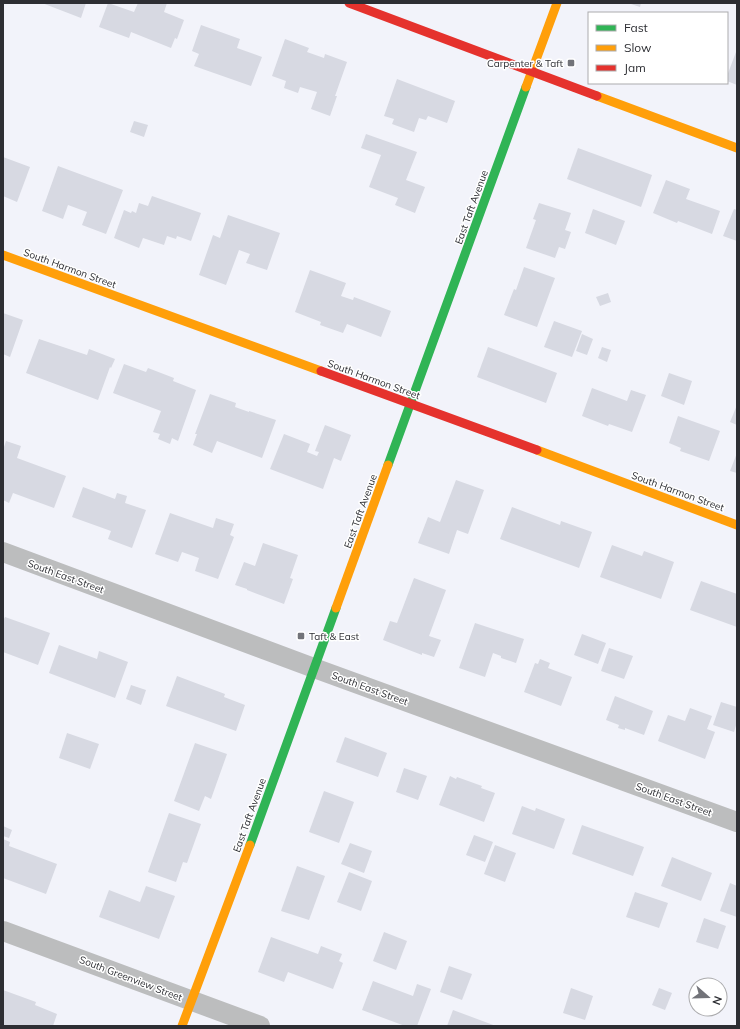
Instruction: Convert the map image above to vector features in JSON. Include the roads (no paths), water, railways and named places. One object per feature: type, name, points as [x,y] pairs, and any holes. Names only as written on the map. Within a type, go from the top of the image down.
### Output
[{"type":"street","points":[[349,3],[737,148]]},
{"type":"street","name":"East Taft Avenue","points":[[182,1026],[558,3]]},
{"type":"street","name":"South Harmon Street","points":[[3,255],[737,525]]},
{"type":"street","name":"South East Street","points":[[3,552],[314,668],[737,822]]},
{"type":"street","name":"South Greenview Street","points":[[3,930],[260,1026]]},
{"type":"place","name":"Carpenter & Taft","points":[[571,63]]},
{"type":"place","name":"Taft & East","points":[[301,636]]}]
